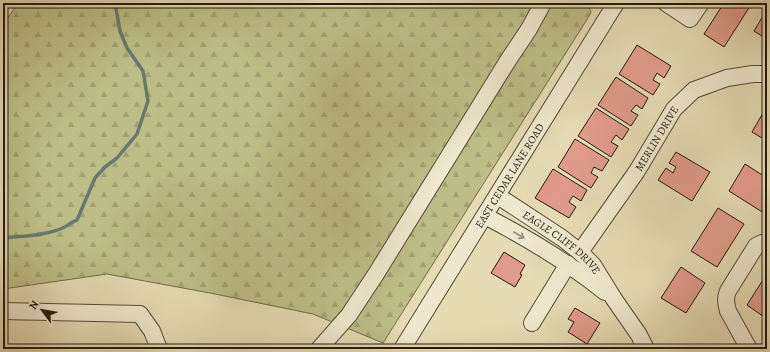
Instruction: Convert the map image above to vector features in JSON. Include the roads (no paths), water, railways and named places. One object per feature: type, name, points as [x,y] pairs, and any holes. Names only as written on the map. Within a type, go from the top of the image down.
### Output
[{"type":"street","points":[[319,349],[349,315],[376,274],[529,29],[543,3]]},
{"type":"street","name":"EAST CEDAR LANE ROAD","points":[[402,349],[486,216],[616,3]]},
{"type":"street","points":[[666,3],[690,19],[701,3]]},
{"type":"street","name":"MERLIN DRIVE","points":[[580,252],[637,171],[674,109],[694,90],[727,78],[752,74],[767,74]]},
{"type":"street","name":"EAGLE CLIFF DRIVE","points":[[498,196],[562,238],[580,252],[593,265],[639,335],[646,349]]},
{"type":"street","name":"EAGLE CLIFF DRIVE","points":[[486,216],[568,264],[614,299]]},
{"type":"street","points":[[749,349],[728,310],[726,296],[756,246],[762,243],[767,245]]},
{"type":"street","points":[[532,323],[568,264]]},
{"type":"street","points":[[3,311],[140,314],[152,331],[159,349]]},
{"type":"waterway","points":[[3,238],[46,233],[62,228],[77,220],[95,178],[105,167],[117,158],[137,134],[148,101],[143,71],[127,48],[120,31],[115,3]]}]
